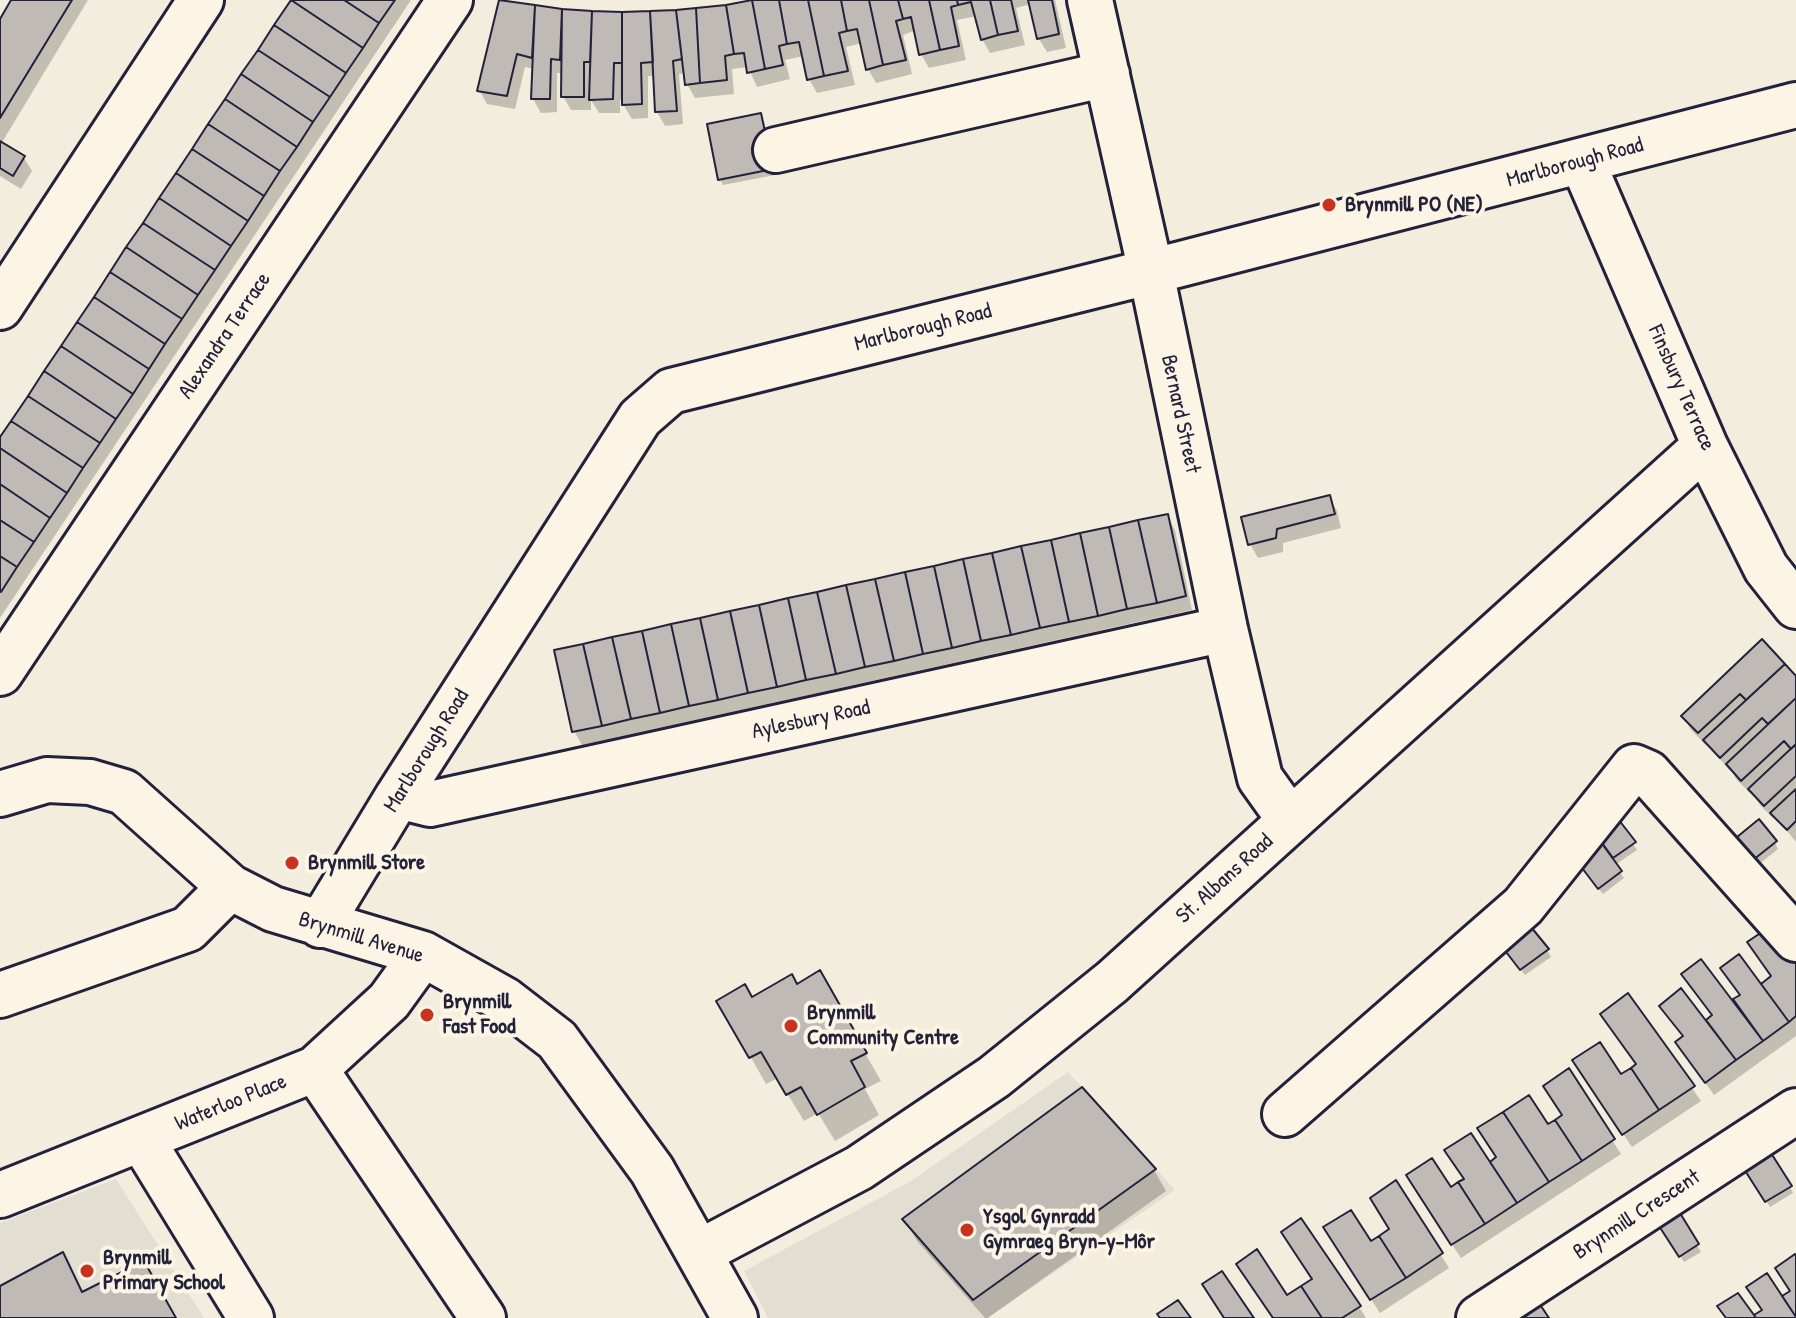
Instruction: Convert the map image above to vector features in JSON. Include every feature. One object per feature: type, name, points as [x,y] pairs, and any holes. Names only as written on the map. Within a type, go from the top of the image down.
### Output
[{"type":"street","points":[[0,307],[201,0]]},
{"type":"street","name":"Alexandra Terrace","points":[[0,673],[450,0]]},
{"type":"street","name":"Bernard Street","points":[[1090,0],[1260,778],[1290,820]]},
{"type":"street","points":[[776,150],[1107,74]]},
{"type":"street","name":"Marlborough Road","points":[[320,925],[398,796],[640,418],[671,391],[1151,272],[1796,105]]},
{"type":"street","name":"Finsbury Terrace","points":[[1582,161],[1705,446],[1766,568],[1796,606]]},
{"type":"street","name":"St. Albans Road","points":[[700,1252],[859,1168],[994,1077],[1112,982],[1705,446]]},
{"type":"street","name":"Aylesbury Road","points":[[398,796],[430,804],[1225,629]]},
{"type":"street","points":[[1285,1114],[1523,906],[1634,767],[1648,773],[1796,939]]},
{"type":"street","name":"Brynmill Avenue","points":[[0,794],[47,780],[90,782],[124,792],[230,887],[273,909],[423,954],[505,1000],[557,1040],[652,1170],[700,1252],[728,1316]]},
{"type":"street","points":[[0,995],[188,929],[230,887]]},
{"type":"street","name":"Waterloo Place","points":[[0,1195],[315,1069],[389,1001],[423,954]]},
{"type":"street","points":[[315,1069],[483,1318]]},
{"type":"street","name":"Brynmill Crescent","points":[[1479,1318],[1796,1111]]},
{"type":"street","points":[[142,1140],[251,1318]]},
{"type":"shaded area","name":"Ysgol Gynradd Gymraeg Bryn-y-Môr","points":[[1068,1072],[1175,1190],[987,1318],[768,1318],[744,1271],[911,1181]]},
{"type":"shaded area","name":"Brynmill Primary School","points":[[116,1179],[204,1318],[0,1318],[0,1223]]},
{"type":"building","points":[[11,0],[72,0],[0,118],[0,19]]},
{"type":"building","points":[[291,0],[363,48],[346,73],[274,25]]},
{"type":"building","points":[[291,0],[344,0],[379,23],[363,48]]},
{"type":"building","points":[[344,0],[395,0],[379,23]]},
{"type":"building","points":[[499,0],[535,5],[532,58],[517,54],[507,96],[477,91]]},
{"type":"building","points":[[752,0],[765,69],[747,73],[744,53],[734,54],[726,5]]},
{"type":"building","points":[[752,0],[779,0],[787,44],[779,46],[783,65],[765,69]]},
{"type":"building","points":[[779,0],[808,0],[824,76],[807,80],[799,42],[787,44]]},
{"type":"building","points":[[808,0],[841,0],[847,31],[839,33],[848,71],[824,76]]},
{"type":"building","points":[[841,0],[869,0],[883,65],[866,70],[857,29],[847,31]]},
{"type":"building","points":[[869,0],[898,0],[903,19],[896,21],[906,60],[883,65]]},
{"type":"building","points":[[898,0],[929,0],[940,50],[919,55],[911,17],[903,19]]},
{"type":"building","points":[[929,0],[957,0],[958,5],[951,7],[959,46],[940,50]]},
{"type":"building","points":[[957,0],[990,0],[998,35],[981,40],[971,2],[958,5]]},
{"type":"building","points":[[990,0],[1011,0],[1018,31],[998,35]]},
{"type":"building","points":[[1028,0],[1052,0],[1059,34],[1037,39]]},
{"type":"building","points":[[535,5],[562,9],[560,60],[551,59],[550,99],[531,99]]},
{"type":"building","points":[[726,5],[734,54],[725,56],[727,80],[700,83],[696,8]]},
{"type":"building","points":[[696,8],[700,83],[685,85],[676,10]]},
{"type":"building","points":[[562,9],[592,11],[590,62],[584,62],[584,97],[561,97]]},
{"type":"building","points":[[676,10],[682,59],[673,61],[677,111],[655,112],[650,11]]},
{"type":"building","points":[[592,11],[622,12],[622,63],[614,63],[613,99],[589,100]]},
{"type":"building","points":[[650,11],[653,62],[641,63],[642,104],[622,105],[622,12]]},
{"type":"building","points":[[274,25],[346,73],[330,97],[258,50]]},
{"type":"building","points":[[258,50],[330,97],[313,122],[241,74]]},
{"type":"building","points":[[241,74],[313,122],[297,147],[225,99]]},
{"type":"building","points":[[225,99],[297,147],[280,171],[208,124]]},
{"type":"building","points":[[761,113],[773,169],[718,180],[707,124]]},
{"type":"building","points":[[208,124],[280,171],[264,196],[192,149]]},
{"type":"building","points":[[0,141],[25,156],[13,176],[0,168]]},
{"type":"building","points":[[192,149],[264,196],[248,221],[176,173]]},
{"type":"building","points":[[176,173],[248,221],[231,246],[159,198]]},
{"type":"building","points":[[159,198],[231,246],[215,270],[143,223]]},
{"type":"building","points":[[143,223],[215,270],[198,295],[126,247]]},
{"type":"building","points":[[126,247],[198,295],[182,319],[110,272]]},
{"type":"building","points":[[110,272],[182,319],[165,344],[94,297]]},
{"type":"building","points":[[94,297],[165,344],[149,369],[77,322]]},
{"type":"building","points":[[77,322],[149,369],[133,394],[61,346]]},
{"type":"building","points":[[61,346],[133,394],[116,419],[44,371]]},
{"type":"building","points":[[44,371],[116,419],[100,443],[28,396]]},
{"type":"building","points":[[28,396],[100,443],[83,468],[11,421]]},
{"type":"building","points":[[11,421],[83,468],[67,493],[0,448],[0,437]]},
{"type":"building","points":[[0,448],[67,493],[50,518],[0,484]]},
{"type":"building","points":[[0,484],[50,518],[34,542],[0,520]]},
{"type":"building","points":[[1330,495],[1335,514],[1277,529],[1276,538],[1248,545],[1241,517]]},
{"type":"building","points":[[1168,514],[1186,596],[1157,603],[1138,520]]},
{"type":"building","points":[[0,520],[34,542],[17,567],[0,556]]},
{"type":"building","points":[[1138,520],[1157,603],[1127,609],[1109,527]]},
{"type":"building","points":[[1109,527],[1127,609],[1098,616],[1080,533]]},
{"type":"building","points":[[1080,533],[1098,616],[1069,622],[1051,540]]},
{"type":"building","points":[[1051,540],[1069,622],[1040,628],[1021,546]]},
{"type":"building","points":[[1021,546],[1040,628],[1011,635],[992,553]]},
{"type":"building","points":[[992,553],[1011,635],[981,641],[963,559]]},
{"type":"building","points":[[0,556],[17,567],[1,592],[0,591]]},
{"type":"building","points":[[963,559],[981,641],[952,648],[934,566]]},
{"type":"building","points":[[934,566],[952,648],[923,654],[905,572]]},
{"type":"building","points":[[905,572],[923,654],[894,661],[875,579]]},
{"type":"building","points":[[875,579],[894,661],[865,667],[846,585]]},
{"type":"building","points":[[846,585],[865,667],[836,674],[817,592]]},
{"type":"building","points":[[817,592],[836,674],[806,680],[788,598]]},
{"type":"building","points":[[788,598],[806,680],[777,687],[759,605]]},
{"type":"building","points":[[759,605],[777,687],[748,693],[730,611]]},
{"type":"building","points":[[730,611],[748,693],[718,700],[700,618]]},
{"type":"building","points":[[700,618],[718,700],[689,706],[671,624]]},
{"type":"building","points":[[671,624],[689,706],[660,713],[642,631]]},
{"type":"building","points":[[642,631],[660,713],[631,719],[612,637]]},
{"type":"building","points":[[612,637],[631,719],[602,726],[583,644]]},
{"type":"building","points":[[1762,639],[1785,664],[1746,700],[1740,694],[1698,733],[1681,716]]},
{"type":"building","points":[[583,644],[602,726],[572,732],[554,650]]},
{"type":"building","points":[[1785,664],[1796,676],[1796,698],[1768,724],[1762,718],[1720,758],[1703,740]]},
{"type":"building","points":[[1796,698],[1796,744],[1791,749],[1784,741],[1741,781],[1726,764]]},
{"type":"building","points":[[1796,744],[1796,776],[1764,806],[1748,789]]},
{"type":"building","points":[[1796,789],[1796,821],[1787,830],[1770,813]]},
{"type":"building","points":[[1615,815],[1636,842],[1613,858],[1597,836]]},
{"type":"building","points":[[1759,819],[1777,841],[1748,864],[1731,842]]},
{"type":"building","points":[[1600,841],[1622,871],[1598,889],[1576,860]]},
{"type":"building","points":[[1771,926],[1796,960],[1796,1016],[1789,1022],[1761,984],[1771,976],[1747,942]]},
{"type":"building","points":[[1531,927],[1549,949],[1520,970],[1503,948]]},
{"type":"building","points":[[1739,954],[1789,1022],[1763,1041],[1733,999],[1740,995],[1720,968]]},
{"type":"building","points":[[1701,959],[1763,1041],[1736,1060],[1706,1020],[1712,1015],[1681,974]]},
{"type":"building","name":"Brynmill Community Centre","points":[[820,970],[867,1053],[851,1061],[865,1087],[817,1115],[801,1087],[786,1095],[761,1052],[749,1058],[716,1001],[745,984],[752,997],[792,974],[797,984]]},
{"type":"building","points":[[1681,988],[1736,1060],[1705,1083],[1675,1042],[1683,1036],[1659,1006]]},
{"type":"building","points":[[1628,993],[1695,1086],[1659,1110],[1631,1068],[1636,1064],[1600,1014]]},
{"type":"building","points":[[1600,1042],[1621,1074],[1631,1068],[1659,1110],[1622,1135],[1572,1060]]},
{"type":"building","points":[[1569,1068],[1615,1139],[1582,1161],[1555,1120],[1562,1115],[1543,1086]]},
{"type":"building","points":[[1082,1087],[1156,1169],[973,1300],[902,1219]]},
{"type":"building","points":[[1529,1095],[1548,1124],[1555,1120],[1582,1161],[1549,1182],[1503,1112]]},
{"type":"building","points":[[1503,1112],[1549,1182],[1517,1203],[1490,1162],[1496,1157],[1477,1128]]},
{"type":"building","points":[[1471,1133],[1517,1203],[1485,1224],[1458,1182],[1464,1179],[1444,1150]]},
{"type":"building","points":[[1771,1153],[1792,1186],[1765,1202],[1744,1169]]},
{"type":"building","points":[[1432,1158],[1451,1187],[1458,1182],[1485,1224],[1451,1245],[1406,1175]]},
{"type":"building","points":[[1396,1180],[1443,1253],[1406,1278],[1379,1236],[1389,1229],[1370,1198]]},
{"type":"building","points":[[1351,1210],[1371,1241],[1379,1236],[1406,1278],[1370,1300],[1323,1227]]},
{"type":"building","points":[[1680,1213],[1699,1244],[1679,1257],[1659,1226]]},
{"type":"building","points":[[1301,1218],[1361,1306],[1342,1318],[1322,1318],[1301,1286],[1312,1279],[1281,1232]]},
{"type":"building","points":[[1257,1249],[1287,1295],[1301,1286],[1322,1318],[1273,1318],[1236,1264]]},
{"type":"building","points":[[63,1252],[82,1292],[144,1261],[176,1318],[0,1318],[0,1286]]},
{"type":"building","points":[[1795,1254],[1796,1317],[1782,1296],[1790,1291],[1775,1268]]},
{"type":"building","points":[[1222,1271],[1254,1318],[1224,1318],[1202,1284]]},
{"type":"building","points":[[1767,1273],[1796,1318],[1756,1318],[1754,1315],[1762,1310],[1746,1287]]},
{"type":"building","points":[[1738,1293],[1756,1318],[1726,1318],[1717,1306]]},
{"type":"building","points":[[1178,1300],[1191,1318],[1160,1318],[1157,1314]]},
{"type":"building","points":[[1539,1303],[1549,1318],[1517,1318]]},
{"type":"place","name":"Brynmill PO (NE)","points":[[1329,205]]},
{"type":"place","name":"Brynmill Store","points":[[292,863]]},
{"type":"place","name":"Brynmill Fast Food","points":[[427,1015]]},
{"type":"place","name":"Brynmill Community Centre","points":[[791,1026]]},
{"type":"place","name":"Ysgol Gynradd Gymraeg Bryn-y-Môr","points":[[967,1230]]},
{"type":"place","name":"Brynmill Primary School","points":[[87,1271]]}]
